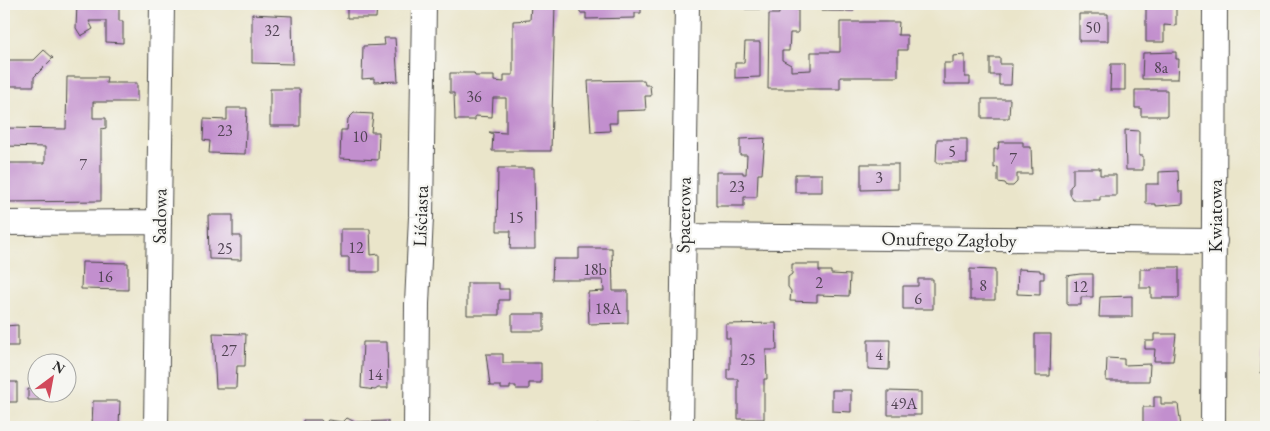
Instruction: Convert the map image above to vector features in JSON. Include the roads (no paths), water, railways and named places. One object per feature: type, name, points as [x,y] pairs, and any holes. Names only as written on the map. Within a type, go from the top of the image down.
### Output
[{"type":"street","name":"Sadowa","points":[[156,427],[162,4]]},
{"type":"street","name":"Liściasta","points":[[416,427],[424,4]]},
{"type":"street","name":"Spacerowa","points":[[681,427],[687,4]]},
{"type":"street","name":"Kwiatowa","points":[[1213,427],[1215,4]]},
{"type":"street","points":[[4,223],[159,222]]},
{"type":"street","name":"Onufrego Zagłoby","points":[[683,236],[1215,241]]}]
